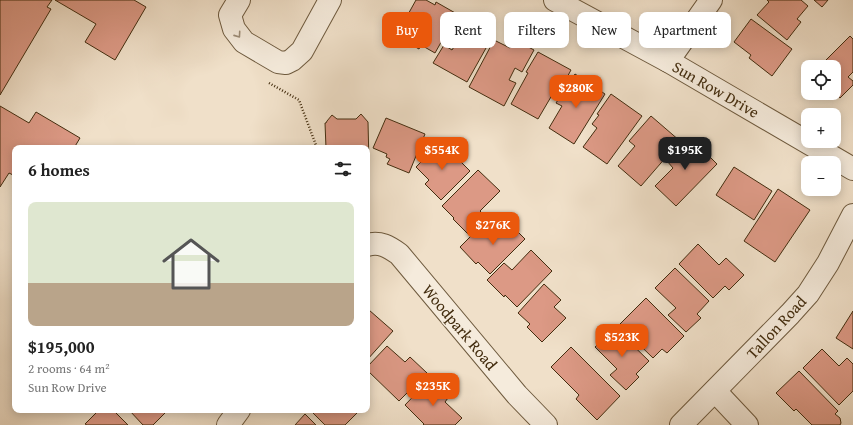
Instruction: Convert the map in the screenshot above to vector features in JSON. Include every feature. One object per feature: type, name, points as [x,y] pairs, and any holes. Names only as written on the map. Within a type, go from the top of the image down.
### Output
[{"type":"street","points":[[239,0],[230,15],[234,29],[244,42],[278,62],[286,63],[302,51],[330,0]]},
{"type":"street","name":"Sun Row Drive","points":[[555,0],[668,61],[853,169]]},
{"type":"street","points":[[668,61],[710,0]]},
{"type":"street","name":"Tallon Road","points":[[681,425],[808,294],[828,263],[853,215]]},
{"type":"street","name":"Woodpark Road","points":[[370,245],[380,244],[388,246],[399,254],[517,395],[546,425]]},
{"type":"street","points":[[715,391],[747,425]]},
{"type":"street","points":[[228,425],[237,413]]},
{"type":"building","points":[[0,0],[52,0],[47,7],[51,9],[0,95]]},
{"type":"building","points":[[55,0],[134,0],[146,7],[115,60],[85,42],[96,24]]},
{"type":"building","points":[[416,0],[426,0],[435,5],[436,2],[454,12],[440,12],[440,44],[435,53],[426,48],[432,48],[432,12],[409,12]]},
{"type":"building","points":[[767,0],[801,0],[808,6],[797,19],[801,22],[787,40],[757,15],[769,2]]},
{"type":"building","points":[[814,0],[828,0],[822,7]]},
{"type":"building","points":[[751,19],[792,49],[772,76],[749,58],[751,55],[734,42]]},
{"type":"building","points":[[850,36],[853,39],[853,72],[848,77],[853,81],[853,85],[841,97],[841,60],[826,60]]},
{"type":"building","points":[[496,41],[504,45],[504,48],[530,48],[534,50],[522,72],[515,68],[509,80],[516,83],[504,106],[469,87],[490,48],[496,48]]},
{"type":"building","points":[[442,48],[449,48],[452,50],[453,48],[486,48],[467,82],[433,63]]},
{"type":"building","points":[[538,52],[571,70],[559,92],[555,90],[538,119],[511,104],[528,73],[526,72]]},
{"type":"building","points":[[575,74],[605,94],[574,144],[549,128],[562,106],[556,103]]},
{"type":"building","points":[[611,94],[642,116],[607,164],[583,147],[597,128],[592,124]]},
{"type":"building","points":[[0,106],[29,123],[36,112],[80,138],[76,145],[12,145],[12,174],[9,173],[0,187]]},
{"type":"building","points":[[361,114],[368,122],[369,145],[326,145],[325,123],[332,115],[337,119],[356,119]]},
{"type":"building","points":[[651,116],[680,141],[641,186],[618,166],[635,146],[629,141]]},
{"type":"building","points":[[386,118],[425,134],[409,173],[387,164],[390,159],[386,157],[387,154],[373,148]]},
{"type":"building","points":[[690,137],[717,164],[676,206],[655,186],[673,168],[667,161]]},
{"type":"building","points":[[441,142],[470,171],[441,200],[425,184],[429,180],[416,167]]},
{"type":"building","points":[[734,167],[772,191],[754,220],[716,195]]},
{"type":"building","points":[[478,170],[500,191],[480,211],[487,218],[470,236],[442,206]]},
{"type":"building","points":[[778,189],[810,210],[775,262],[744,241]]},
{"type":"building","points":[[504,218],[525,239],[490,274],[478,262],[476,264],[460,247],[477,230],[484,238]]},
{"type":"building","points":[[698,244],[719,265],[726,258],[744,275],[729,290],[725,286],[713,298],[679,264]]},
{"type":"building","points":[[531,250],[552,271],[517,307],[505,295],[504,297],[487,280],[504,263],[512,270]]},
{"type":"building","points":[[675,268],[709,301],[697,314],[701,318],[686,332],[668,315],[676,308],[655,288]]},
{"type":"building","points":[[544,284],[561,300],[554,307],[566,318],[542,342],[527,327],[530,324],[518,313]]},
{"type":"building","points":[[646,298],[684,336],[667,353],[662,349],[653,358],[619,325]]},
{"type":"building","points":[[370,311],[393,331],[370,357]]},
{"type":"building","points":[[853,311],[853,349],[836,338]]},
{"type":"building","points":[[615,328],[649,361],[636,374],[639,377],[626,390],[610,375],[617,369],[595,347]]},
{"type":"building","points":[[387,346],[405,362],[410,357],[427,373],[399,401],[370,373],[370,364]]},
{"type":"building","points":[[571,347],[620,396],[597,420],[576,399],[579,395],[551,367]]},
{"type":"building","points":[[822,349],[839,366],[847,358],[853,364],[853,391],[839,405],[803,368]]},
{"type":"building","points":[[799,371],[838,411],[835,414],[840,418],[840,425],[812,425],[796,409],[794,411],[776,393]]},
{"type":"building","points":[[429,380],[448,398],[445,402],[462,418],[455,425],[423,425],[424,424],[405,405]]},
{"type":"building","points":[[96,413],[116,413],[128,425],[87,425],[85,424]]},
{"type":"building","points":[[132,413],[165,413],[153,425],[143,425]]},
{"type":"building","points":[[313,413],[357,413],[345,425],[325,425]]},
{"type":"building","points":[[305,414],[316,425],[295,425]]}]
